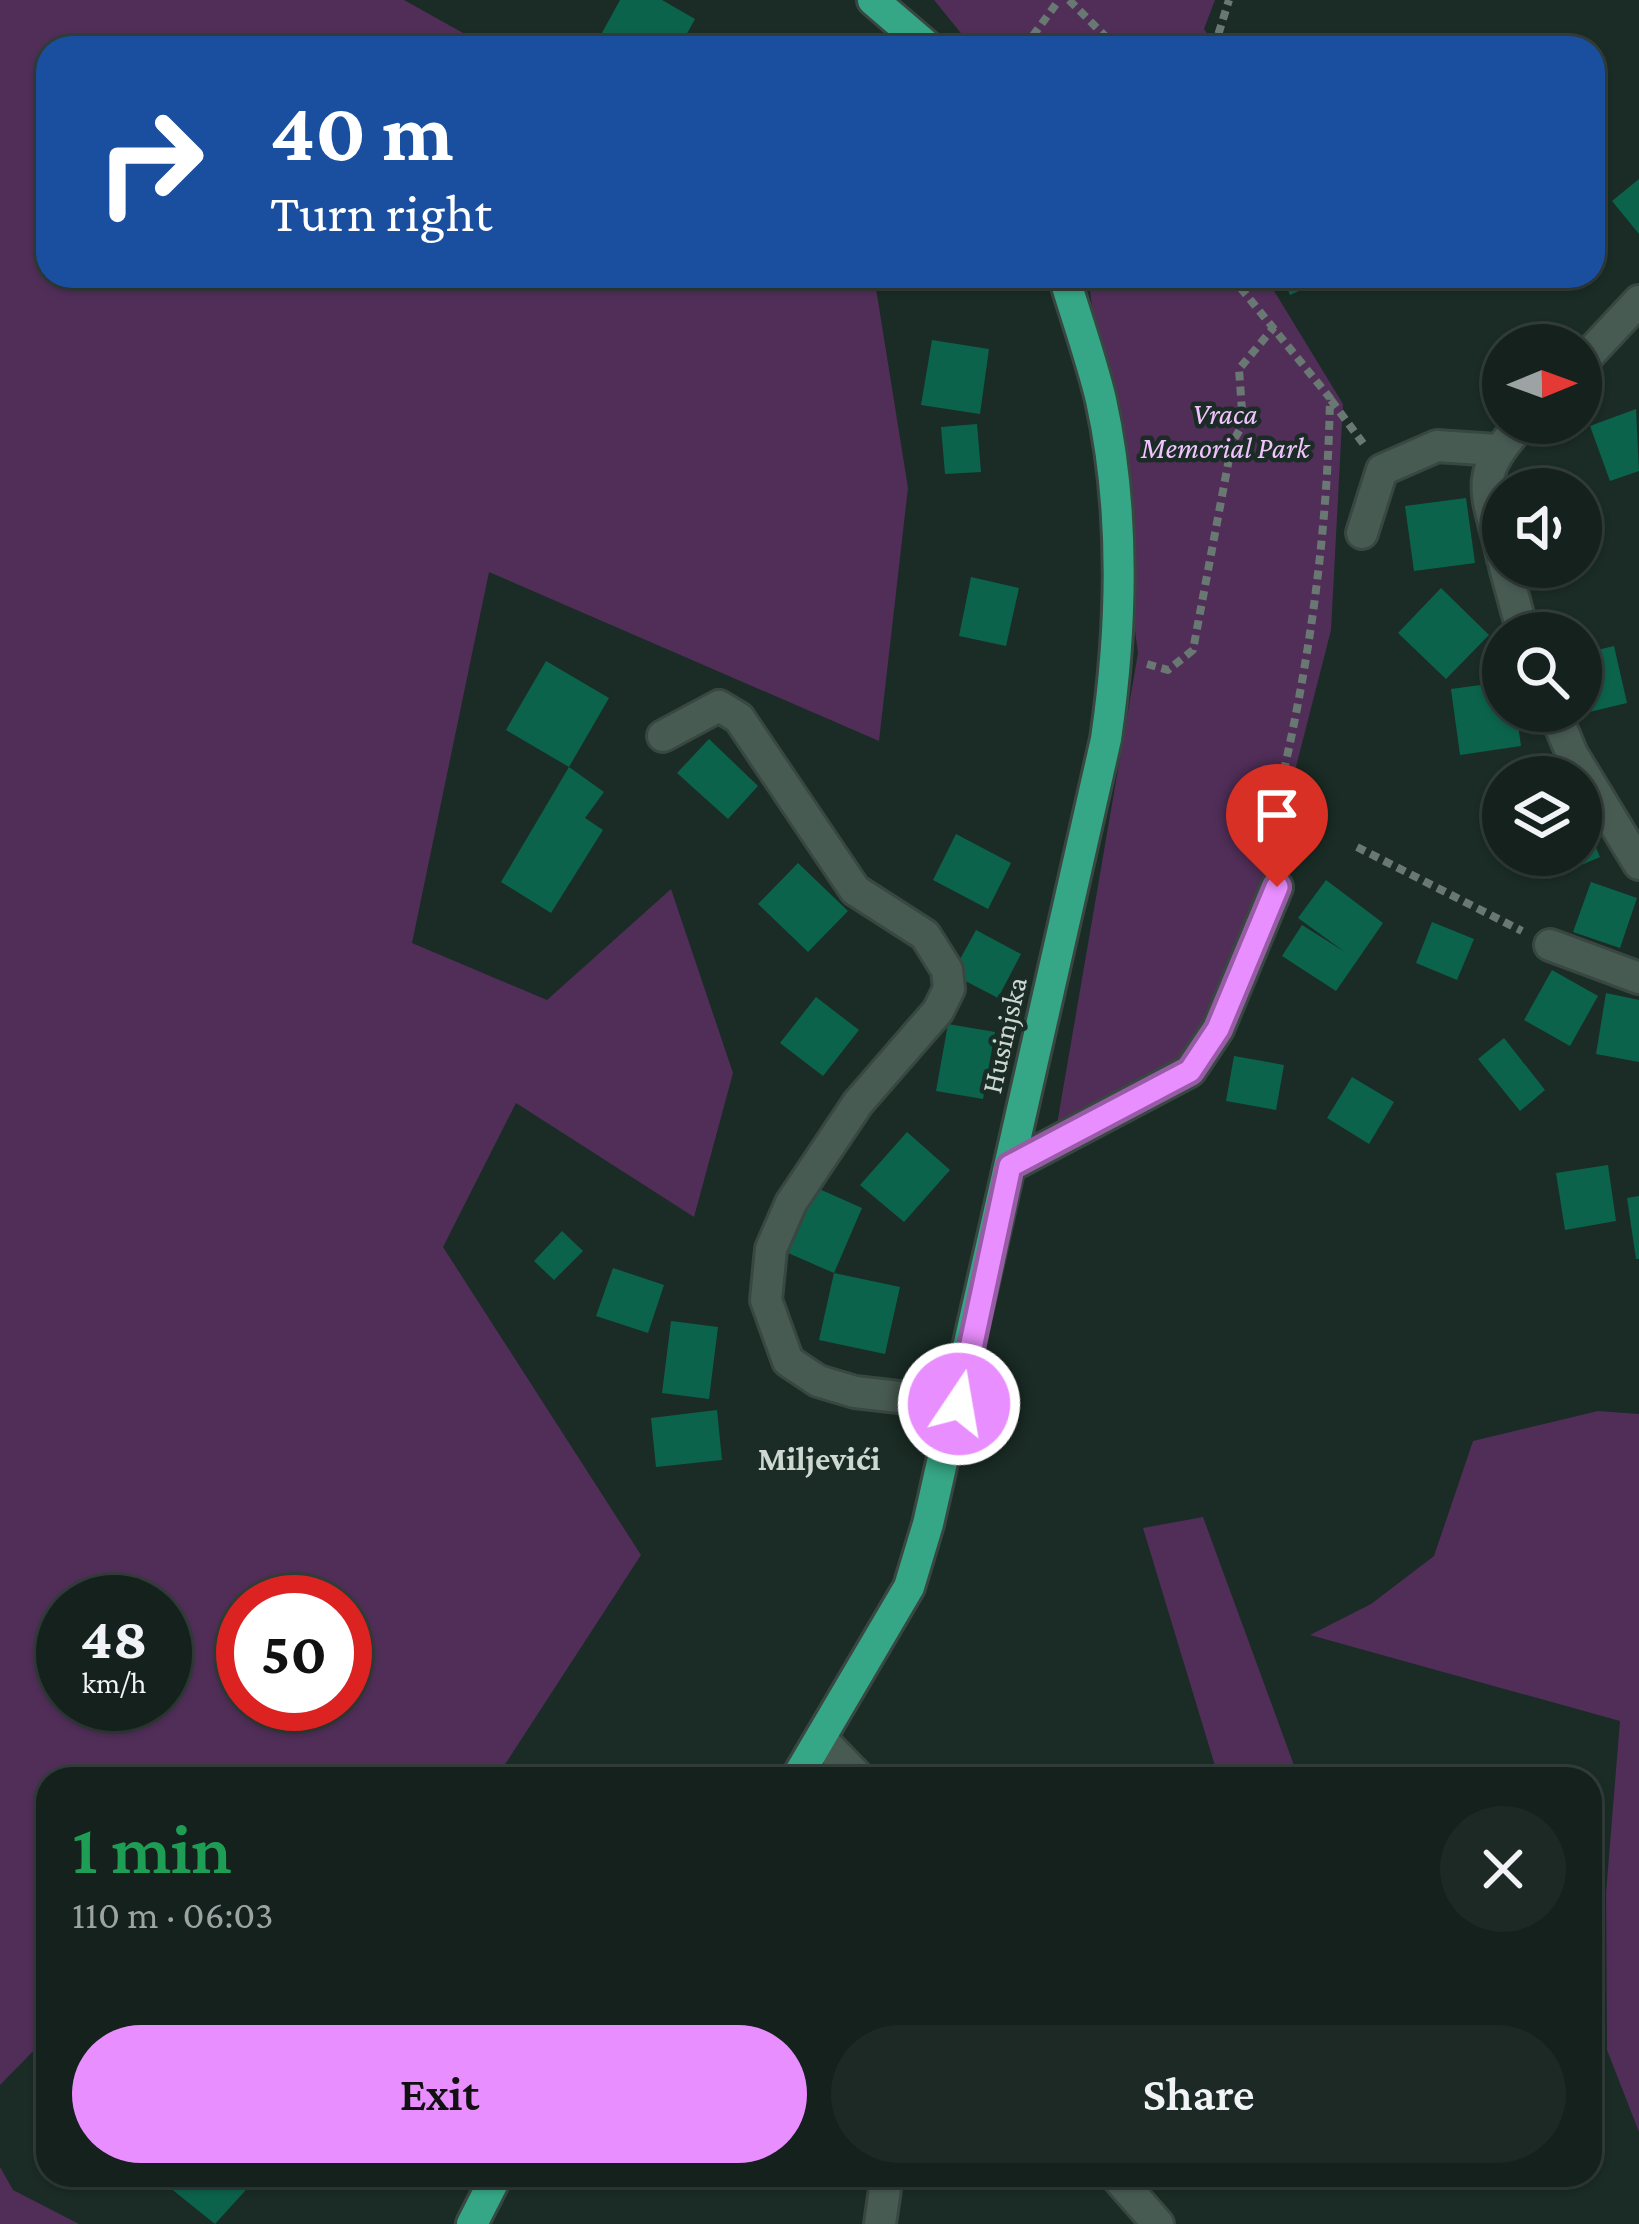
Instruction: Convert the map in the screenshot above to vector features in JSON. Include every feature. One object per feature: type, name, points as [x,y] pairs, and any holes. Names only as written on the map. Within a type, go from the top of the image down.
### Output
[{"type":"main road","points":[[873,0],[915,36]]},
{"type":"main road","name":"Husinjska","points":[[805,1767],[909,1587],[959,1404],[1095,798],[1117,656],[1118,556],[1101,401],[1068,288]]},
{"type":"main road","points":[[472,2224],[491,2187]]},
{"type":"street","points":[[1602,341],[1639,301]]},
{"type":"street","points":[[1488,468],[1502,444]]},
{"type":"street","points":[[1362,533],[1382,470],[1437,446],[1496,450]]},
{"type":"street","points":[[663,736],[718,706],[739,718],[855,890],[925,935],[947,970],[949,989],[938,1010],[858,1102],[790,1203],[771,1249],[766,1300],[788,1361],[818,1381],[855,1392],[959,1404]]},
{"type":"street","points":[[1563,732],[1639,864]]},
{"type":"street","points":[[1010,1166],[1190,1071],[1218,1029],[1277,887]]},
{"type":"street","points":[[1550,945],[1639,978]]},
{"type":"street","points":[[823,1741],[848,1767]]},
{"type":"street","points":[[880,2224],[885,2187]]},
{"type":"street","points":[[1126,2187],[1158,2224]]},
{"type":"path","points":[[1033,36],[1059,0]]},
{"type":"path","points":[[1069,0],[1105,36]]},
{"type":"path","points":[[1218,36],[1229,0]]},
{"type":"path","points":[[1241,288],[1382,470]]},
{"type":"path","points":[[1117,656],[1168,670],[1192,650],[1232,443],[1243,424],[1239,369],[1274,327]]},
{"type":"path","points":[[1314,622],[1330,398]]},
{"type":"path","points":[[1357,847],[1550,945]]},
{"type":"green space","points":[[0,0],[404,0],[468,36],[36,36],[36,288],[876,288],[908,488],[879,741],[489,572],[412,943],[547,1000],[671,889],[733,1073],[694,1217],[516,1103],[443,1247],[641,1555],[503,1767],[36,1767],[36,2048],[0,2085]]},
{"type":"green space","points":[[934,0],[1215,0],[1204,29],[1209,36],[963,36]]},
{"type":"green space","name":"Vraca Memorial Park","points":[[1090,288],[1272,288],[1343,404],[1331,630],[1263,896],[1195,1050],[1056,1130],[1138,653]]},
{"type":"green space","points":[[1598,1411],[1639,1414],[1639,2132],[1607,2050],[1606,1893],[1620,1721],[1310,1635],[1371,1604],[1434,1556],[1473,1441]]},
{"type":"green space","points":[[1203,1517],[1295,1767],[1215,1767],[1143,1528]]},
{"type":"green space","points":[[0,2167],[13,2190],[79,2224],[0,2224]]},
{"type":"building","points":[[620,0],[662,0],[695,19],[686,36],[600,36]]},
{"type":"building","points":[[1639,179],[1639,234],[1612,201]]},
{"type":"building","points":[[932,340],[989,349],[980,414],[921,405]]},
{"type":"building","points":[[1636,409],[1639,471],[1610,481],[1597,444],[1602,444],[1602,422]]},
{"type":"building","points":[[977,424],[981,472],[945,474],[941,427]]},
{"type":"building","points":[[1466,498],[1475,563],[1414,571],[1405,506]]},
{"type":"building","points":[[971,577],[1019,588],[1006,646],[959,636]]},
{"type":"building","points":[[1441,588],[1482,628],[1482,642],[1446,679],[1398,633]]},
{"type":"building","points":[[1614,646],[1627,703],[1602,709],[1602,649]]},
{"type":"building","points":[[546,661],[609,698],[569,767],[506,730]]},
{"type":"building","points":[[1482,685],[1482,732],[1519,732],[1521,746],[1460,755],[1451,689]]},
{"type":"building","points":[[709,739],[758,786],[728,819],[677,773]]},
{"type":"building","points":[[569,767],[604,792],[585,818],[603,830],[551,913],[501,882]]},
{"type":"building","points":[[956,834],[1011,863],[988,909],[933,880]]},
{"type":"building","points":[[798,863],[848,911],[808,952],[758,904]]},
{"type":"building","points":[[1326,880],[1383,923],[1336,991],[1282,956],[1302,925],[1345,952],[1298,918]]},
{"type":"building","points":[[1591,882],[1637,898],[1620,948],[1573,932]]},
{"type":"building","points":[[1432,922],[1474,939],[1457,980],[1416,963]]},
{"type":"building","points":[[976,930],[1021,954],[998,998],[952,974]]},
{"type":"building","points":[[1552,970],[1598,996],[1570,1046],[1524,1020]]},
{"type":"building","points":[[1606,993],[1639,1000],[1639,1062],[1596,1054]]},
{"type":"building","points":[[816,997],[859,1030],[823,1076],[780,1043]]},
{"type":"building","points":[[948,1024],[995,1032],[983,1099],[936,1091]]},
{"type":"building","points":[[1504,1038],[1545,1090],[1520,1111],[1478,1059]]},
{"type":"building","points":[[1234,1056],[1284,1065],[1276,1110],[1226,1101]]},
{"type":"building","points":[[1352,1077],[1394,1102],[1369,1144],[1327,1118]]},
{"type":"building","points":[[907,1132],[950,1170],[904,1222],[860,1185]]},
{"type":"building","points":[[1608,1165],[1616,1221],[1565,1230],[1556,1173]]},
{"type":"building","points":[[817,1188],[862,1208],[834,1273],[788,1253]]},
{"type":"building","points":[[1639,1196],[1639,1259],[1636,1259],[1627,1198]]},
{"type":"building","points":[[562,1231],[583,1251],[554,1280],[534,1261]]},
{"type":"building","points":[[613,1268],[664,1285],[648,1333],[596,1316]]},
{"type":"building","points":[[834,1273],[900,1287],[885,1354],[819,1340]]},
{"type":"building","points":[[671,1321],[718,1327],[709,1399],[662,1393]]},
{"type":"building","points":[[717,1410],[722,1460],[656,1467],[651,1418]]},
{"type":"building","points":[[169,2187],[249,2187],[215,2224]]},
{"type":"district","name":"Miljevići","points":[[819,1458]]},
{"type":"route","points":[[959,1404],[1010,1166],[1190,1071],[1218,1029],[1277,887]]}]
